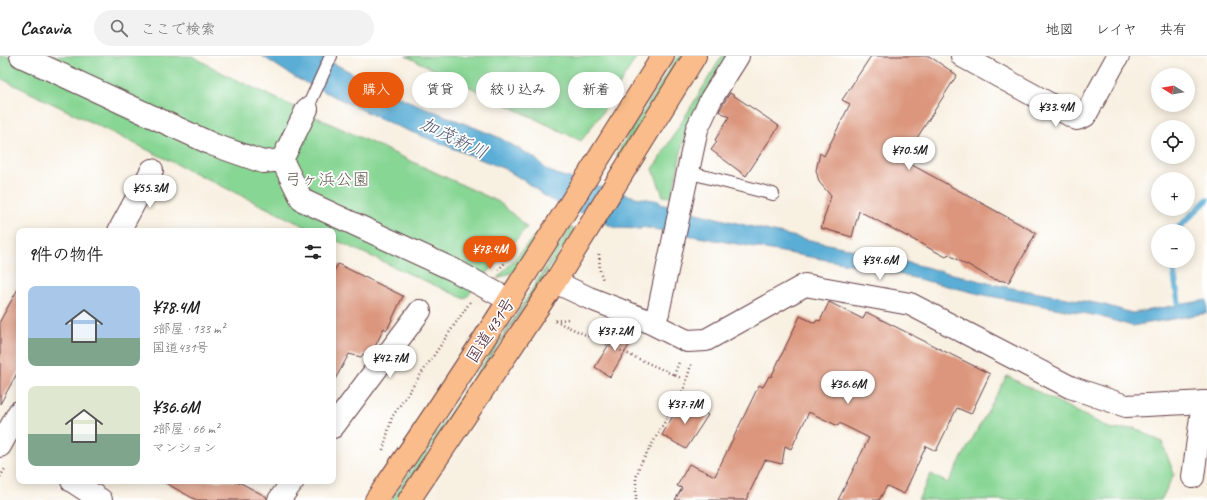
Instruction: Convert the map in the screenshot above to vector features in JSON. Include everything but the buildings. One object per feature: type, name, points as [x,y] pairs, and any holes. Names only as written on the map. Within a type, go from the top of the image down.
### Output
[{"type":"highway","name":"国道431号","points":[[376,500],[423,432],[509,300],[663,56]]},
{"type":"highway","name":"国道431号","points":[[409,500],[555,282],[569,257],[695,56]]},
{"type":"street","points":[[21,56],[214,145],[263,162],[282,160]]},
{"type":"street","points":[[652,323],[658,313],[692,145],[702,117],[738,56]]},
{"type":"street","points":[[976,59],[1077,119],[1085,116],[1118,56]]},
{"type":"street","points":[[282,160],[306,109]]},
{"type":"street","points":[[282,160],[302,200],[454,270],[509,300]]},
{"type":"street","points":[[121,228],[152,170]]},
{"type":"street","points":[[555,282],[652,323],[687,341],[706,340],[805,285],[910,304],[1070,387],[1126,406],[1205,402],[1193,477]]},
{"type":"street","points":[[336,423],[420,311]]},
{"type":"street","points":[[7,445],[16,420]]},
{"type":"street","points":[[77,484],[101,500]]},
{"type":"street","points":[[278,500],[291,484]]},
{"type":"lane","points":[[306,109],[331,56]]},
{"type":"lane","points":[[687,172],[773,194]]},
{"type":"path","points":[[599,253],[600,272],[605,283]]},
{"type":"path","points":[[382,451],[392,417],[463,310],[509,258]]},
{"type":"path","points":[[555,321],[681,378]]},
{"type":"path","points":[[636,500],[636,478],[639,467],[684,388],[690,374],[697,341]]},
{"type":"path","points":[[0,477],[7,445]]},
{"type":"green space","name":"弓ヶ浜公園","points":[[0,56],[192,56],[230,77],[499,202],[527,227],[465,299],[336,240],[336,228],[308,228],[0,78]]},
{"type":"green space","points":[[406,56],[637,56],[624,77],[624,72],[568,72],[568,108],[605,108],[581,141],[513,108],[560,108],[560,72],[476,72],[476,90],[468,86],[468,72],[439,72]]},
{"type":"green space","points":[[678,56],[683,56],[620,157],[616,155]]},
{"type":"green space","points":[[722,56],[727,56],[693,114],[683,143],[672,197],[663,196],[653,169]]},
{"type":"green space","points":[[571,227],[575,229],[397,500],[391,500],[510,325]]},
{"type":"green space","points":[[536,234],[538,236],[517,268],[513,272],[497,279]]},
{"type":"green space","points":[[1007,376],[1113,430],[1134,428],[1162,442],[1174,474],[1161,500],[918,500],[931,474],[948,483]]},
{"type":"water","points":[[262,56],[319,56],[351,72],[348,72],[348,103],[296,78]]},
{"type":"water","name":"加茂新川","points":[[404,99],[412,102],[412,108],[426,108],[498,137],[535,158],[547,170],[559,175],[635,197],[660,201],[660,204],[769,231],[878,255],[996,285],[1105,305],[1132,313],[1207,300],[1207,313],[1132,326],[1098,316],[984,295],[877,269],[642,227],[641,229],[616,228],[549,199],[505,169],[394,125],[359,108],[404,108]]},
{"type":"waterway","points":[[1182,224],[1207,200]]},
{"type":"waterway","points":[[1173,268],[1180,311]]}]
